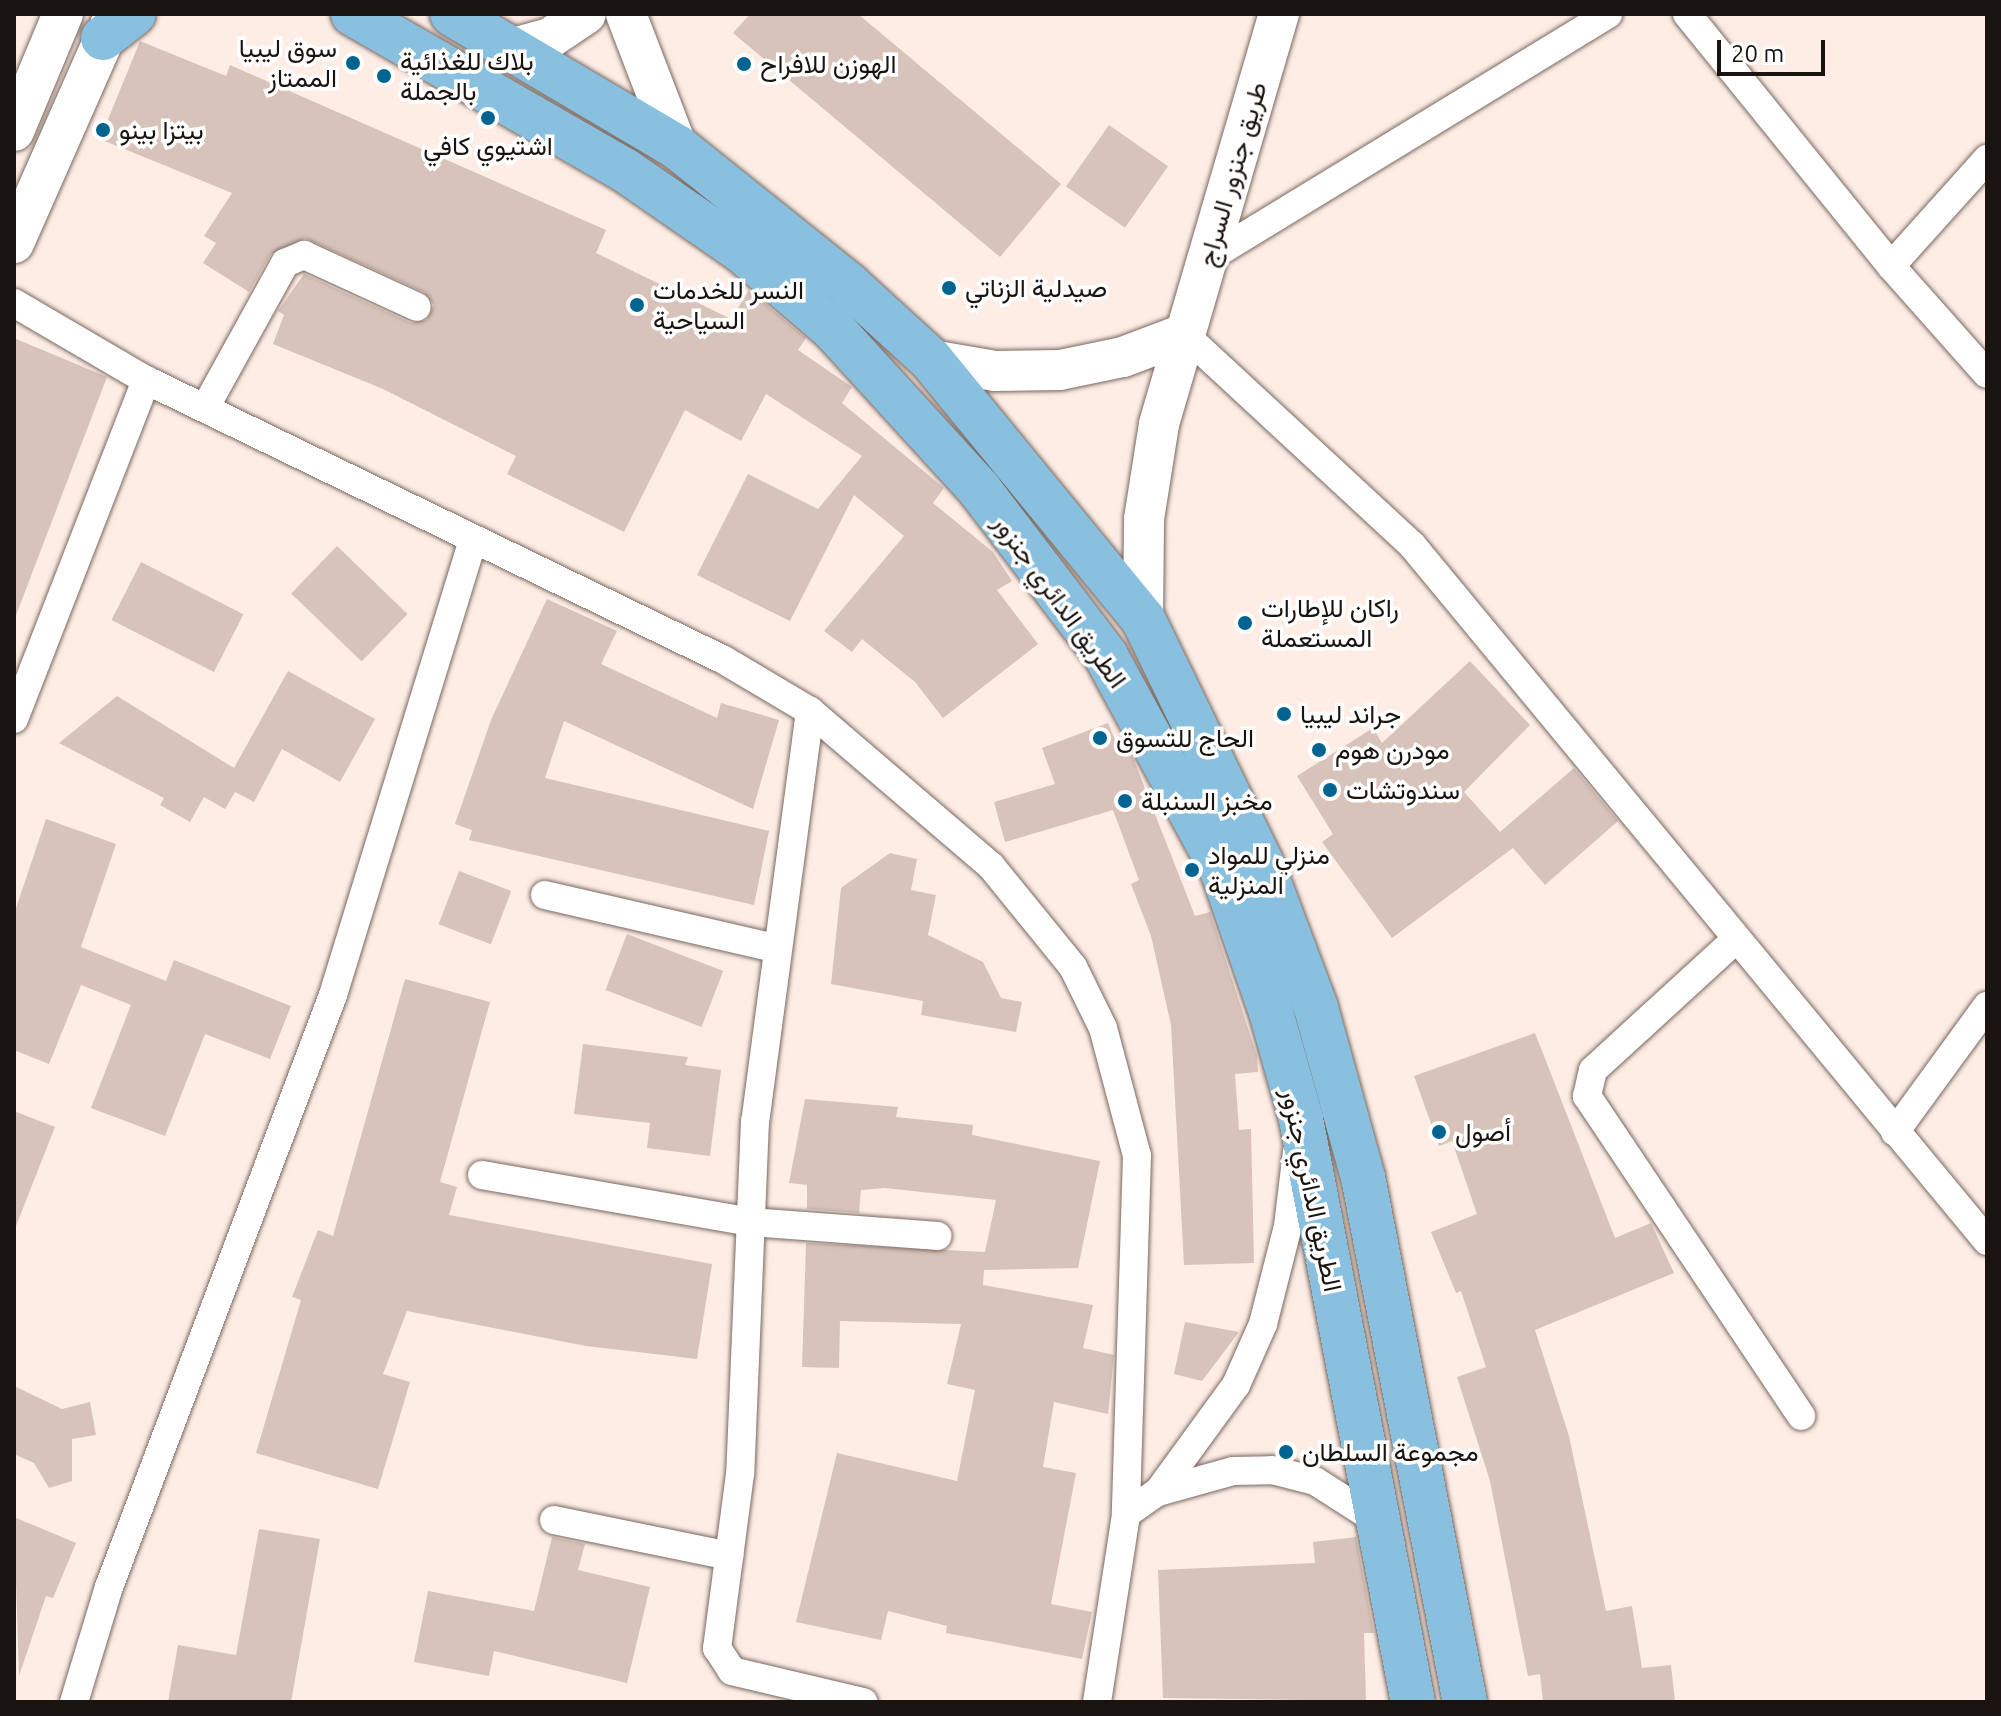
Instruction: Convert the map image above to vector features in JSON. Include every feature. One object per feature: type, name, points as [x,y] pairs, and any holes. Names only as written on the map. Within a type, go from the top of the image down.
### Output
[{"type":"main road","name":"الطريق الدائري جنزور","points":[[353,14],[573,138],[742,251],[833,329],[979,489],[1106,656],[1222,870],[1301,1119],[1413,1702]]},
{"type":"main road","name":"الطريق الدائري جنزور","points":[[452,14],[677,147],[849,285],[931,360],[1143,619],[1262,864],[1316,1008],[1363,1177],[1465,1702]]},
{"type":"street","points":[[14,131],[63,14]]},
{"type":"street","points":[[513,48],[550,38],[586,14]]},
{"type":"street","points":[[626,14],[677,147]]},
{"type":"street","name":"طريق جنزور السراج","points":[[1143,619],[1150,469],[1184,334],[1279,14]]},
{"type":"street","points":[[1207,259],[1608,14]]},
{"type":"street","points":[[1687,14],[1891,266],[1987,374]]},
{"type":"street","points":[[14,243],[117,22]]},
{"type":"street","points":[[1891,266],[1987,159]]},
{"type":"street","points":[[205,408],[285,263],[304,255],[417,307]]},
{"type":"street","points":[[14,303],[146,380],[724,660],[810,711],[991,866],[1073,967],[1103,1028],[1137,1156],[1126,1514],[1097,1702]]},
{"type":"street","points":[[931,360],[995,371],[1060,370],[1123,357],[1184,334],[1412,545],[1734,941],[1987,1241]]},
{"type":"street","points":[[14,719],[146,380]]},
{"type":"street","points":[[74,1702],[109,1587],[333,995],[473,539]]},
{"type":"street","points":[[810,711],[774,948],[751,1222],[740,1474],[717,1648],[721,1662],[732,1671],[863,1702]]},
{"type":"street","points":[[545,895],[774,948]]},
{"type":"street","points":[[1734,941],[1593,1070],[1587,1096],[1801,1416]]},
{"type":"street","points":[[1895,1132],[1987,1006]]},
{"type":"street","points":[[1158,1492],[1236,1385],[1263,1324],[1288,1226],[1301,1119]]},
{"type":"street","points":[[482,1175],[751,1222],[937,1236]]},
{"type":"street","points":[[1126,1514],[1158,1492],[1233,1471],[1272,1470],[1315,1481],[1376,1520]]},
{"type":"street","points":[[554,1520],[729,1556]]},
{"type":"building","points":[[750,14],[858,14],[1061,184],[1000,257],[733,33]]},
{"type":"building","points":[[140,41],[226,76],[230,65],[606,230],[596,253],[731,319],[749,290],[806,338],[798,350],[852,387],[842,403],[944,488],[933,503],[993,552],[1012,581],[997,590],[1038,644],[943,718],[915,682],[862,639],[852,652],[824,631],[904,536],[854,495],[790,621],[697,575],[748,474],[818,509],[862,456],[766,394],[741,441],[685,410],[624,532],[507,474],[516,456],[383,389],[273,344],[284,315],[278,311],[304,274],[411,323],[427,320],[434,305],[424,292],[305,238],[271,254],[249,292],[203,263],[216,243],[204,236],[232,193],[100,139]]},
{"type":"building","points":[[1109,125],[1168,166],[1125,228],[1066,186]]},
{"type":"building","points":[[14,338],[107,377],[15,618],[14,618]]},
{"type":"building","points":[[337,546],[407,614],[362,662],[291,593]]},
{"type":"building","points":[[141,562],[243,614],[214,672],[111,620]]},
{"type":"building","points":[[547,599],[617,631],[601,664],[717,718],[721,703],[779,720],[753,809],[564,721],[545,778],[769,831],[754,905],[469,840],[472,830],[455,824],[491,720]]},
{"type":"building","points":[[1470,661],[1530,725],[1464,792],[1500,832],[1574,768],[1618,821],[1545,885],[1513,848],[1392,938],[1322,842],[1333,834],[1297,776],[1373,728],[1382,743]]},
{"type":"building","points":[[288,671],[375,719],[340,782],[282,749],[254,802],[235,792],[225,809],[204,797],[190,822],[160,805],[164,798],[59,743],[117,696],[234,768]]},
{"type":"building","points":[[1108,723],[1121,755],[1130,752],[1133,758],[1195,916],[1210,912],[1257,1056],[1258,1072],[1235,1074],[1239,1130],[1251,1129],[1254,1263],[1184,1265],[1171,1025],[1151,936],[1131,884],[1139,880],[1113,810],[1005,842],[994,802],[1055,784],[1042,748]]},
{"type":"building","points":[[46,819],[116,844],[81,947],[166,981],[174,960],[291,1006],[270,1059],[205,1034],[165,1136],[91,1108],[131,1005],[81,985],[49,1064],[14,1050],[14,914]]},
{"type":"building","points":[[890,853],[917,859],[911,890],[936,895],[928,935],[983,962],[1001,998],[1022,1002],[1016,1032],[921,1015],[923,1001],[831,984],[841,888]]},
{"type":"building","points":[[459,871],[511,891],[491,944],[439,924]]},
{"type":"building","points":[[627,934],[723,971],[702,1027],[605,990]]},
{"type":"building","points":[[405,979],[490,1002],[440,1182],[457,1187],[449,1215],[712,1264],[697,1359],[586,1346],[407,1311],[383,1374],[410,1382],[378,1489],[256,1453],[301,1300],[292,1297],[318,1230],[333,1236]]},
{"type":"building","points":[[1535,1033],[1615,1238],[1651,1223],[1674,1273],[1535,1330],[1569,1436],[1606,1611],[1632,1606],[1642,1668],[1671,1665],[1675,1702],[1543,1702],[1540,1674],[1528,1676],[1490,1481],[1457,1377],[1486,1367],[1461,1291],[1456,1293],[1431,1232],[1477,1214],[1452,1141],[1439,1146],[1414,1076]]},
{"type":"building","points":[[583,1044],[688,1057],[685,1065],[721,1070],[710,1156],[647,1148],[650,1123],[574,1114]]},
{"type":"building","points":[[805,1099],[898,1107],[896,1117],[973,1125],[972,1135],[1100,1161],[1078,1268],[984,1270],[983,1285],[1093,1305],[1083,1348],[1114,1355],[1108,1414],[1054,1402],[1043,1467],[1076,1473],[1051,1604],[1092,1612],[1082,1659],[946,1633],[947,1626],[888,1611],[881,1640],[796,1622],[837,1453],[957,1481],[975,1390],[947,1384],[961,1324],[840,1321],[839,1368],[802,1367],[806,1243],[985,1252],[996,1200],[885,1188],[861,1190],[859,1213],[807,1209],[807,1185],[789,1183]]},
{"type":"building","points":[[14,1111],[55,1127],[16,1226],[14,1226]]},
{"type":"building","points":[[1185,1322],[1239,1332],[1202,1381],[1174,1374]]},
{"type":"building","points":[[14,1386],[62,1409],[90,1402],[96,1435],[72,1439],[72,1481],[49,1488],[34,1463],[14,1454]]},
{"type":"building","points":[[14,1517],[76,1543],[53,1598],[46,1596],[19,1676]]},
{"type":"building","points":[[259,1529],[320,1539],[291,1702],[168,1702],[178,1645],[236,1655]]},
{"type":"building","points":[[552,1537],[585,1544],[578,1570],[650,1587],[627,1683],[494,1651],[489,1676],[414,1662],[428,1591],[534,1611]]},
{"type":"building","points":[[1356,1537],[1374,1633],[1364,1633],[1366,1701],[1163,1698],[1158,1570],[1315,1563],[1313,1542]]},
{"type":"place","name":"سوق ليبيا الممتاز","points":[[353,63]]},
{"type":"place","name":"الهوزن للافراح","points":[[744,64]]},
{"type":"place","name":"بلاك للغذائية بالجملة","points":[[384,76]]},
{"type":"place","name":"اشتيوي كافي","points":[[488,118]]},
{"type":"place","name":"بيتزا بينو","points":[[103,130]]},
{"type":"place","name":"صيدلية الزناتي","points":[[949,288]]},
{"type":"place","name":"النسر للخدمات السياحية","points":[[637,305]]},
{"type":"place","name":"راكان للإطارات المستعملة","points":[[1245,623]]},
{"type":"place","name":"جراند ليبيا","points":[[1284,714]]},
{"type":"place","name":"الحاج للتسوق","points":[[1100,738]]},
{"type":"place","name":"مودرن هوم","points":[[1319,750]]},
{"type":"place","name":"سندوتشات","points":[[1330,790]]},
{"type":"place","name":"مخبز السنبلة","points":[[1125,801]]},
{"type":"place","name":"منزلي للمواد المنزلية","points":[[1192,870]]},
{"type":"place","name":"أصول","points":[[1439,1132]]},
{"type":"place","name":"مجموعة السلطان","points":[[1286,1452]]}]
